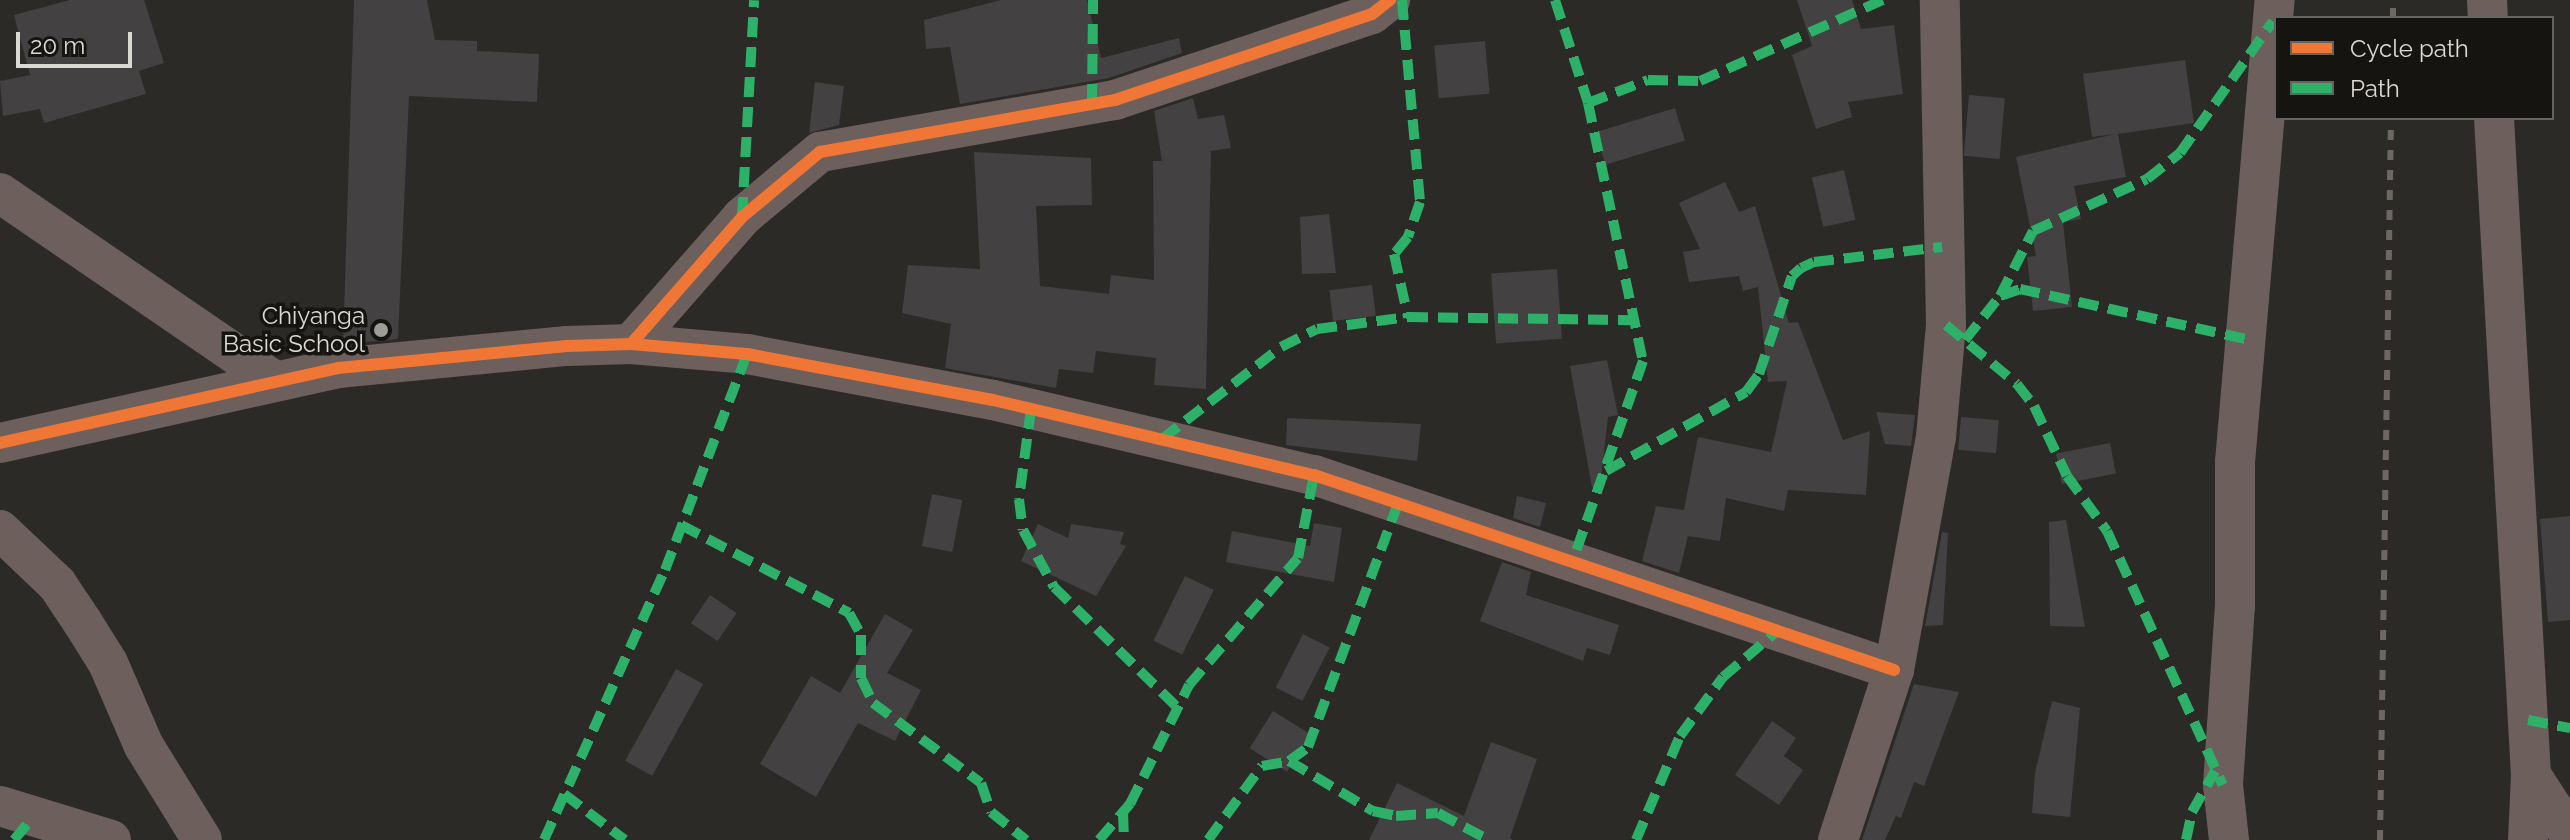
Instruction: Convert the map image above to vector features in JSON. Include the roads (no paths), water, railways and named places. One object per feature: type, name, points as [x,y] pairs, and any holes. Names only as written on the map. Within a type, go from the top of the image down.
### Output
[{"type":"street","points":[[631,344],[742,217],[820,152],[1115,100],[1372,14],[1390,0]]},
{"type":"street","points":[[1838,840],[1894,670],[1936,437],[1946,325],[1940,0]]},
{"type":"street","points":[[2229,840],[2223,785],[2235,606],[2235,462],[2275,0]]},
{"type":"street","points":[[2494,120],[2531,775],[2528,840]]},
{"type":"street","points":[[0,193],[273,380]]},
{"type":"street","points":[[0,443],[338,368],[631,344],[747,354],[993,400],[1314,475],[1894,670]]},
{"type":"street","points":[[0,530],[57,584],[83,623],[108,663],[144,746],[202,840]]},
{"type":"street","points":[[2531,775],[2570,835]]},
{"type":"street","points":[[0,806],[111,840]]},
{"type":"railway","points":[[2393,0],[2393,16]]},
{"type":"railway","points":[[2380,840],[2391,120]]},
{"type":"place","name":"Chiyanga Basic School","points":[[381,330]]}]
